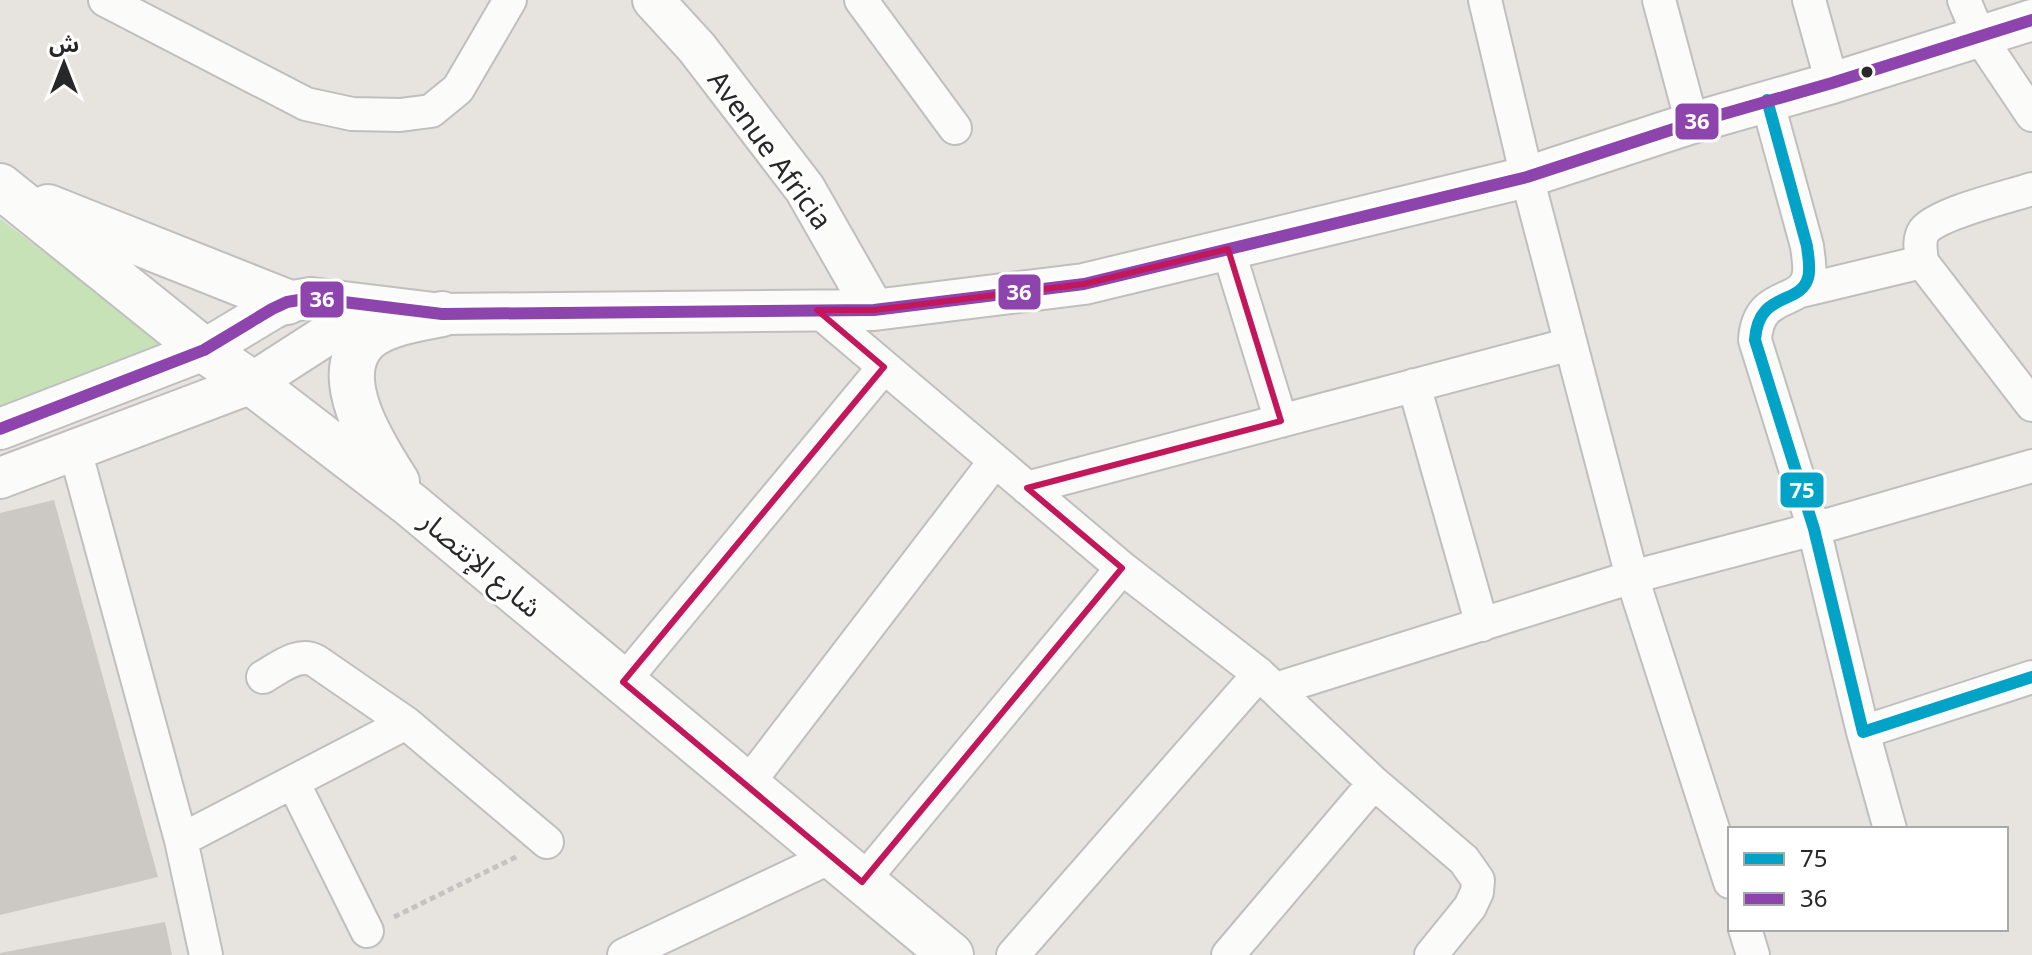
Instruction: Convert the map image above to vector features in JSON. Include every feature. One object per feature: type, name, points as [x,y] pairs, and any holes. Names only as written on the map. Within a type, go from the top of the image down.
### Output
[{"type":"main road","points":[[3,188],[287,302]]},
{"type":"main road","name":"شارع الإنتصار","points":[[3,188],[204,350],[411,505],[951,955]]},
{"type":"main road","points":[[411,505],[366,432],[355,398],[353,369],[356,356],[366,340],[399,325],[442,314]]},
{"type":"street","points":[[105,0],[306,104],[352,114],[400,115],[431,111],[458,89],[510,0]]},
{"type":"street","name":"Avenue Africia","points":[[653,0],[697,48],[805,189],[874,310]]},
{"type":"street","points":[[861,0],[955,128]]},
{"type":"street","points":[[1485,0],[1527,177],[1632,577],[1728,876]]},
{"type":"street","points":[[1659,0],[1692,123]]},
{"type":"street","points":[[1809,0],[1832,83]]},
{"type":"street","points":[[1971,18],[2032,115]]},
{"type":"street","points":[[0,429],[204,350],[287,302],[311,298],[442,314],[874,310],[1084,284],[1527,177],[1692,123],[1832,83],[1971,18],[2032,20]]},
{"type":"street","points":[[1767,100],[1807,246],[1808,278],[1801,291]]},
{"type":"street","points":[[2032,189],[1936,220],[1922,233],[1920,246],[1922,262],[2032,405]]},
{"type":"street","points":[[1228,249],[1281,421]]},
{"type":"street","points":[[1889,827],[1814,529],[1755,340],[1756,323],[1768,307],[1801,291],[1922,262]]},
{"type":"street","points":[[0,478],[252,383],[370,307]]},
{"type":"street","points":[[817,310],[1122,568],[1267,682],[1374,783],[1464,860],[1478,880],[1477,892],[1470,907],[1431,955]]},
{"type":"street","points":[[1027,488],[1571,344]]},
{"type":"street","points":[[623,682],[884,367]]},
{"type":"street","points":[[1414,385],[1482,625]]},
{"type":"street","points":[[75,450],[181,840],[206,955]]},
{"type":"street","points":[[746,786],[995,461]]},
{"type":"street","points":[[1013,955],[1267,682],[1482,625],[1632,577],[1814,529],[2032,466]]},
{"type":"street","points":[[624,955],[846,869],[1122,568]]},
{"type":"street","points":[[263,677],[300,657],[309,657],[406,723],[547,842]]},
{"type":"street","points":[[1863,732],[2032,677]]},
{"type":"street","points":[[181,840],[406,723]]},
{"type":"street","points":[[293,782],[367,931]]},
{"type":"street","points":[[1228,955],[1374,783]]},
{"type":"street","points":[[1746,931],[1753,955]]},
{"type":"path","points":[[367,931],[547,842]]},
{"type":"highlighted area","points":[[1228,249],[1281,421],[1027,488],[1122,568],[862,882],[623,682],[884,367],[817,310],[874,310],[1084,284]]},
{"type":"green space","points":[[0,219],[173,349],[0,412]]},
{"type":"building","points":[[54,500],[158,877],[0,915],[0,513]]},
{"type":"building","points":[[165,922],[172,955],[0,955],[0,953]]},
{"type":"transit line","name":"36","points":[[0,429],[204,350],[272,309],[287,302],[311,298],[442,314],[874,310],[1084,284],[1527,177],[1692,123],[2032,20]]},
{"type":"transit line","name":"75","points":[[1767,100],[1807,246],[1809,270],[1804,287],[1763,313],[1755,340],[1814,529],[1863,732],[2032,677]]}]
